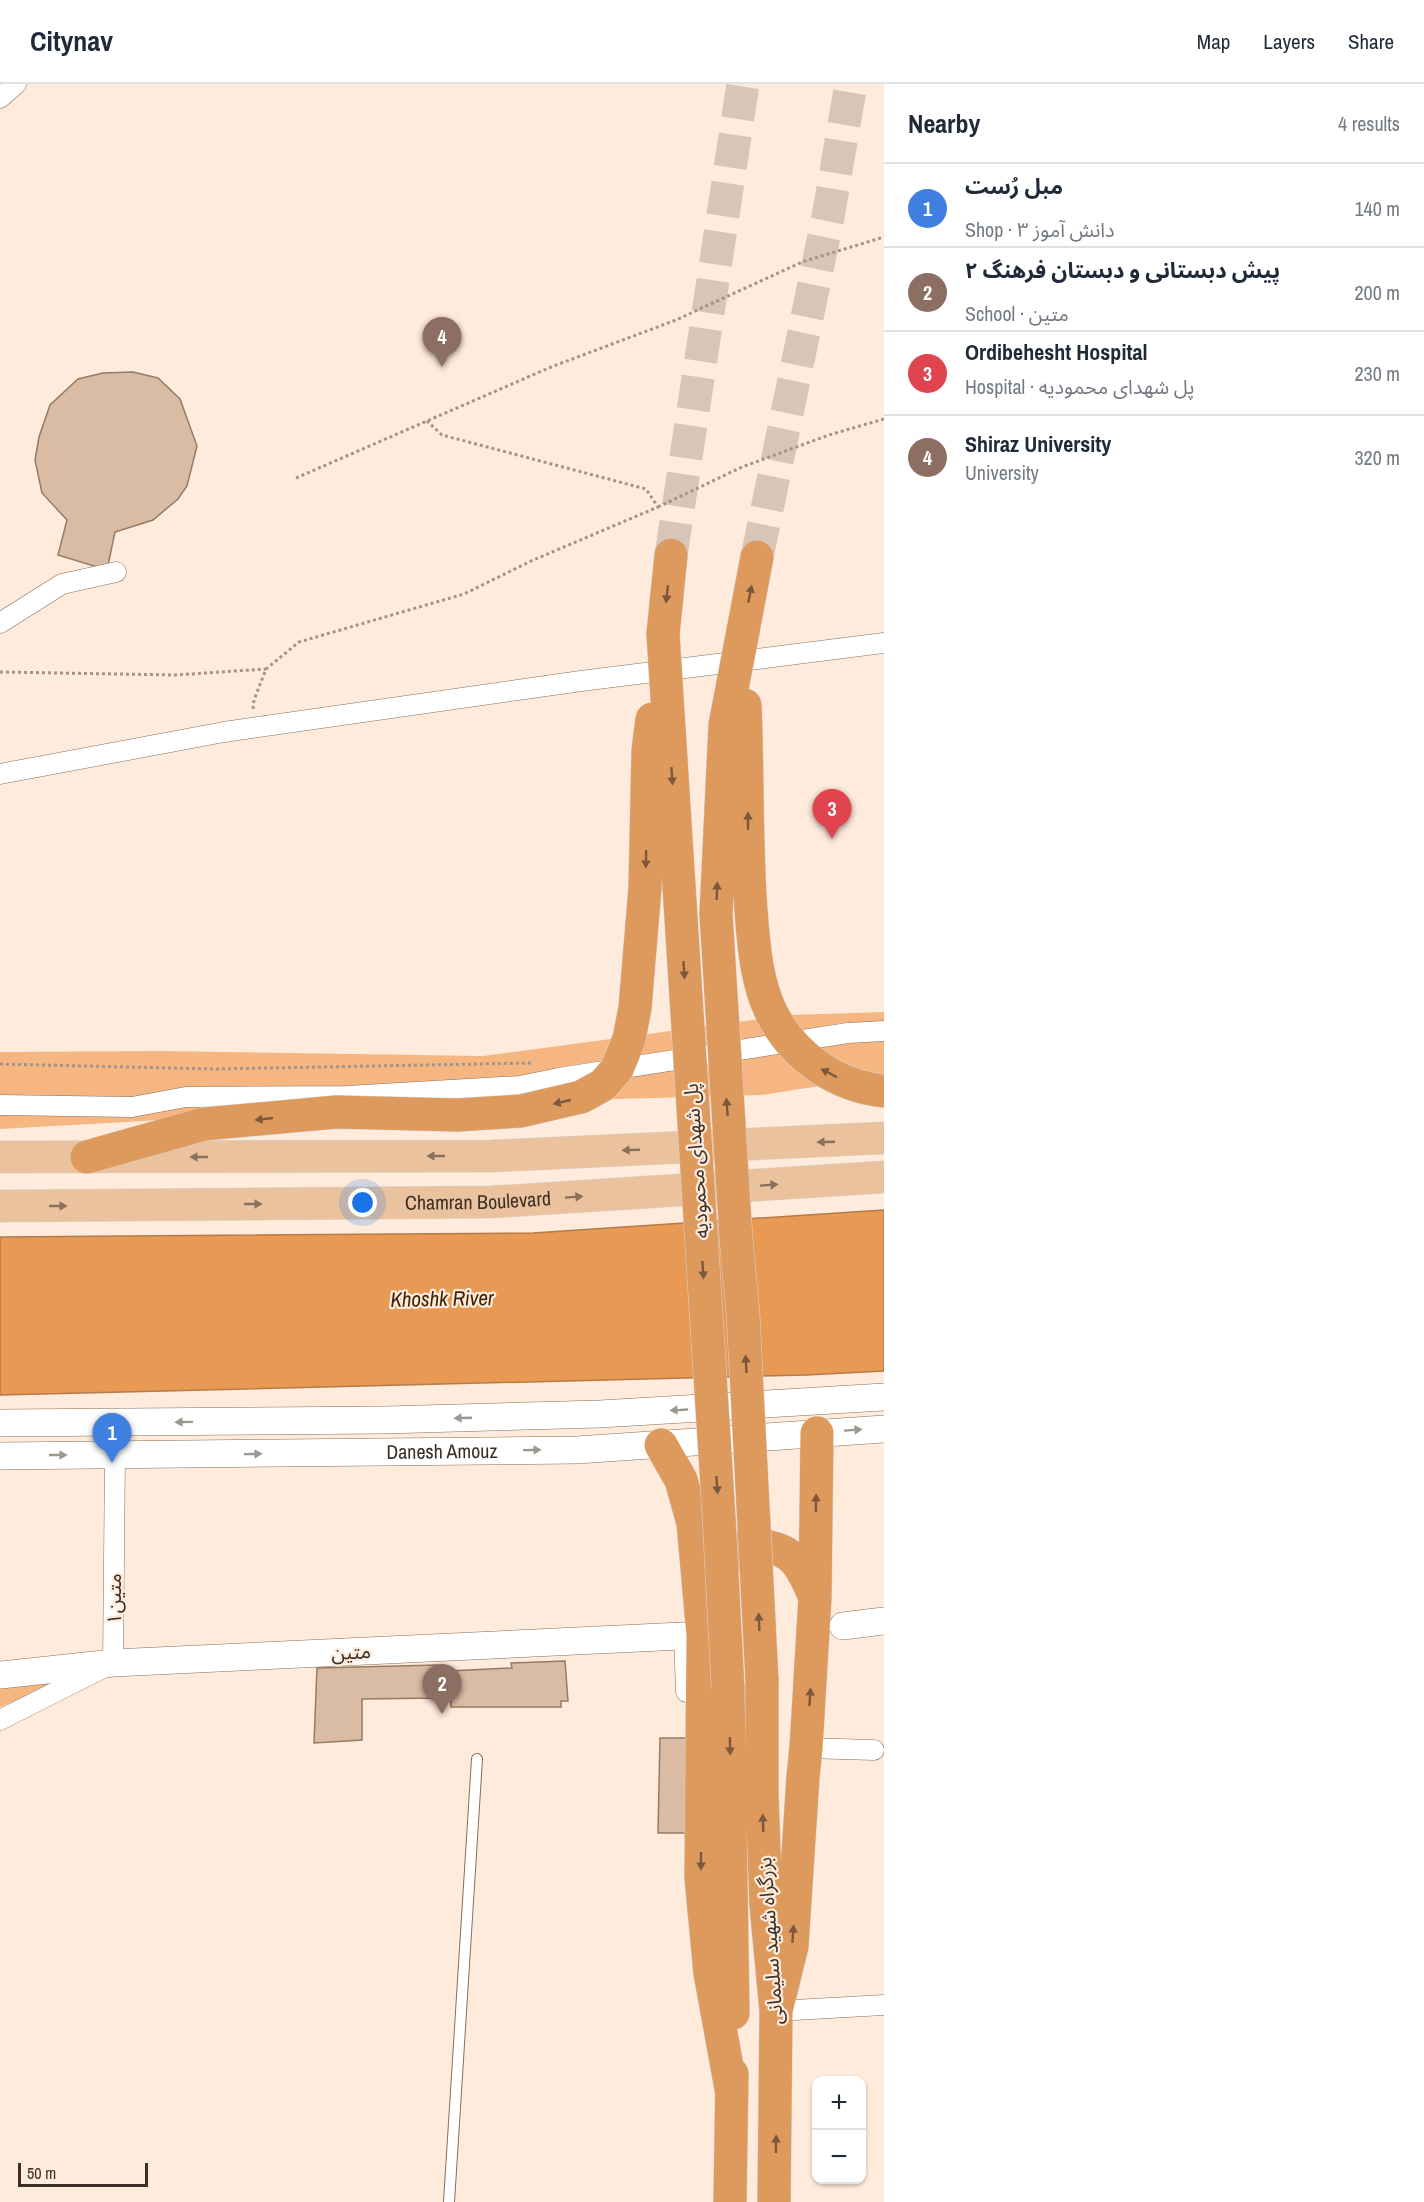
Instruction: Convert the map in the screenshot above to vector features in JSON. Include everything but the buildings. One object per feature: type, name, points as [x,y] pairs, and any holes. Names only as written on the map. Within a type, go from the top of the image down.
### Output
[{"type":"highway","points":[[87,1157],[204,1124],[336,1112],[457,1115],[521,1111],[581,1097],[603,1085],[617,1069],[629,1039],[634,1008],[645,888],[648,751],[671,555]]},
{"type":"highway","points":[[757,557],[743,631],[748,782],[748,867],[754,948],[759,979],[771,1012],[780,1028],[809,1060],[825,1072],[843,1080],[860,1087],[884,1091]]},
{"type":"highway","name":"پل شهدای محمودیه","points":[[743,631],[725,725],[716,914],[743,1324],[762,1680]]},
{"type":"highway","name":"پل شهدای محمودیه","points":[[663,634],[728,1688]]},
{"type":"highway","points":[[776,2012],[792,1946],[815,1597],[817,1433]]},
{"type":"highway","points":[[661,1444],[681,1480],[693,1523],[701,1878],[710,1974],[732,2094]]},
{"type":"highway","points":[[696,1627],[711,1576],[732,1555],[746,1546],[775,1547],[791,1556],[802,1570],[815,1597]]},
{"type":"highway","name":"بزرگراه شهید سلیمانی","points":[[762,1680],[762,1795],[766,1905],[776,2012],[774,2202]]},
{"type":"highway","name":"بزرگراه شهید سلیمانی","points":[[728,1688],[733,1954],[730,2202]]},
{"type":"main road","points":[[0,1157],[492,1155],[884,1138]]},
{"type":"main road","name":"Chamran Boulevard","points":[[0,1206],[491,1202],[884,1177]]},
{"type":"main road","name":"Danesh Amouz","points":[[0,1423],[385,1420],[600,1414],[884,1397]]},
{"type":"main road","name":"Danesh Amouz","points":[[0,1456],[577,1450],[884,1428]]},
{"type":"main road","points":[[843,1626],[884,1621]]},
{"type":"main road","name":"متین","points":[[0,1676],[113,1663],[696,1627]]},
{"type":"street","points":[[0,98],[16,84]]},
{"type":"street","points":[[0,623],[62,584],[117,572]]},
{"type":"street","points":[[0,774],[250,729],[581,681],[884,643]]},
{"type":"street","points":[[0,1105],[132,1107],[186,1096],[348,1096],[520,1086],[848,1033],[884,1031]]},
{"type":"street","name":"متین۱","points":[[113,1663],[115,1455]]},
{"type":"street","points":[[686,1692],[696,1627]]},
{"type":"street","points":[[0,1720],[113,1663]]},
{"type":"street","points":[[806,1748],[874,1750]]},
{"type":"street","points":[[776,2012],[882,2005]]},
{"type":"lane","points":[[449,2202],[477,1759]]},
{"type":"path","points":[[296,478],[551,367],[676,320],[802,262],[884,237]]},
{"type":"path","points":[[250,729],[254,700],[266,669],[299,642],[464,594],[531,561],[658,507],[742,467],[829,435],[884,418]]},
{"type":"path","points":[[427,421],[442,435],[646,489],[658,507]]},
{"type":"path","points":[[0,672],[175,675],[266,669]]},
{"type":"path","points":[[0,1064],[214,1069],[549,1063],[559,1078]]},
{"type":"shaded area","points":[[884,1012],[884,1076],[762,1095],[467,1103],[0,1129],[0,1052],[160,1051],[483,1056],[790,1015]]},
{"type":"shaded area","points":[[78,1674],[0,1707],[0,1683]]},
{"type":"water","name":"Khoshk River","points":[[884,1210],[884,1371],[806,1375],[0,1395],[0,1237],[533,1233]]},
{"type":"tunnel","points":[[671,555],[743,84]]},
{"type":"tunnel","points":[[757,557],[828,217],[851,84]]},
{"type":"place","name":"Shiraz University","points":[[442,367]]},
{"type":"place","name":"Ordibehesht Hospital","points":[[832,839]]},
{"type":"place","name":"مبل رُست","points":[[112,1463]]},
{"type":"place","name":"پیش دبستانی و دبستان فرهنگ ۲","points":[[442,1714]]}]
